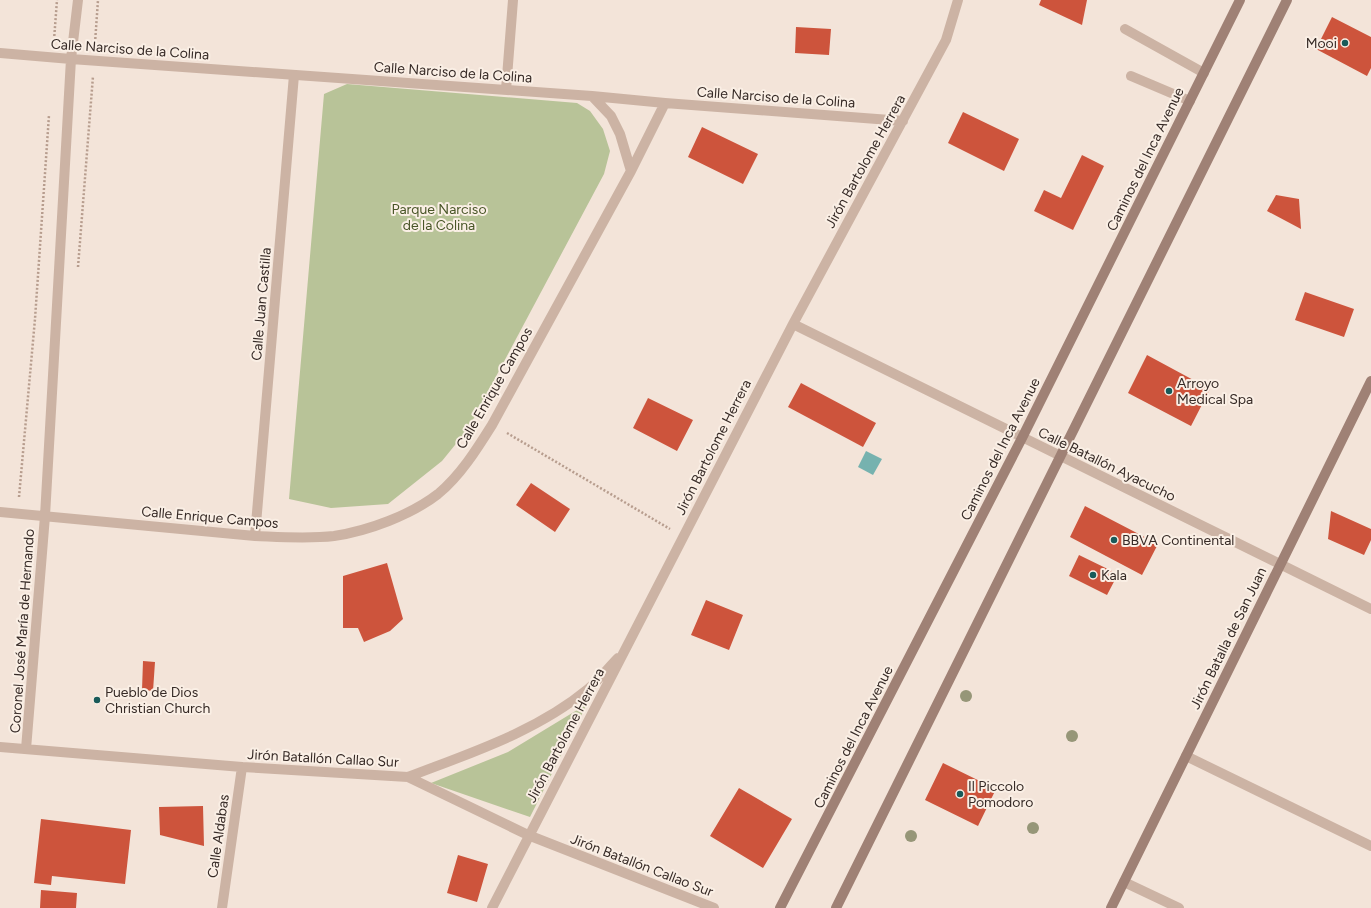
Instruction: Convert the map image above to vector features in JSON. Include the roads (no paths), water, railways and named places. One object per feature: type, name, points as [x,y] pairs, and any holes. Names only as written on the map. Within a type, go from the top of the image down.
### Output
[{"type":"main road","name":"Caminos del Inca Avenue","points":[[780,908],[1022,438],[1240,0]]},
{"type":"main road","points":[[836,908],[1287,0]]},
{"type":"main road","name":"Jirón Batalla de San Juan","points":[[1111,908],[1279,565],[1371,382]]},
{"type":"street","name":"Coronel José María de Hernando","points":[[26,749],[45,516],[71,59],[78,0]]},
{"type":"street","points":[[506,90],[513,0]]},
{"type":"street","name":"Jirón Bartolome Herrera","points":[[492,908],[528,835],[626,649],[682,536],[793,324],[904,121],[946,40],[958,0]]},
{"type":"street","points":[[1125,29],[1204,73]]},
{"type":"street","name":"Calle Narciso de la Colina","points":[[0,52],[94,61],[592,96],[904,121]]},
{"type":"street","name":"Calle Juan Castilla","points":[[255,536],[294,74]]},
{"type":"street","points":[[1131,76],[1190,101]]},
{"type":"street","points":[[592,96],[611,116],[620,134],[631,171]]},
{"type":"street","name":"Calle Enrique Campos","points":[[0,512],[255,536],[296,538],[335,536],[375,526],[409,512],[438,494],[475,452],[492,424],[631,171],[665,103]]},
{"type":"street","name":"Calle Batallón Ayacucho","points":[[793,324],[1022,438],[1060,455],[1279,565],[1371,609]]},
{"type":"street","points":[[408,777],[491,745],[542,720],[588,688],[626,649]]},
{"type":"street","name":"Jirón Batallón Callao Sur","points":[[0,747],[242,767],[408,777],[528,835],[714,908]]},
{"type":"street","points":[[1186,756],[1371,846]]},
{"type":"street","name":"Calle Aldabas","points":[[222,908],[242,767]]},
{"type":"street","points":[[1124,882],[1179,908]]},
{"type":"water","points":[[866,451],[882,459],[873,475],[858,467]]},
{"type":"place","name":"Mooi","points":[[1345,43]]},
{"type":"place","name":"Arroyo Medical Spa","points":[[1169,391]]},
{"type":"place","name":"BBVA Continental","points":[[1114,540]]},
{"type":"place","name":"Kala","points":[[1093,575]]},
{"type":"place","name":"Pueblo de Dios Christian Church","points":[[97,700]]},
{"type":"place","name":"Il Piccolo Pomodoro","points":[[960,794]]},
{"type":"park label","name":"Parque Narciso de la Colina","points":[[439,218]]}]
